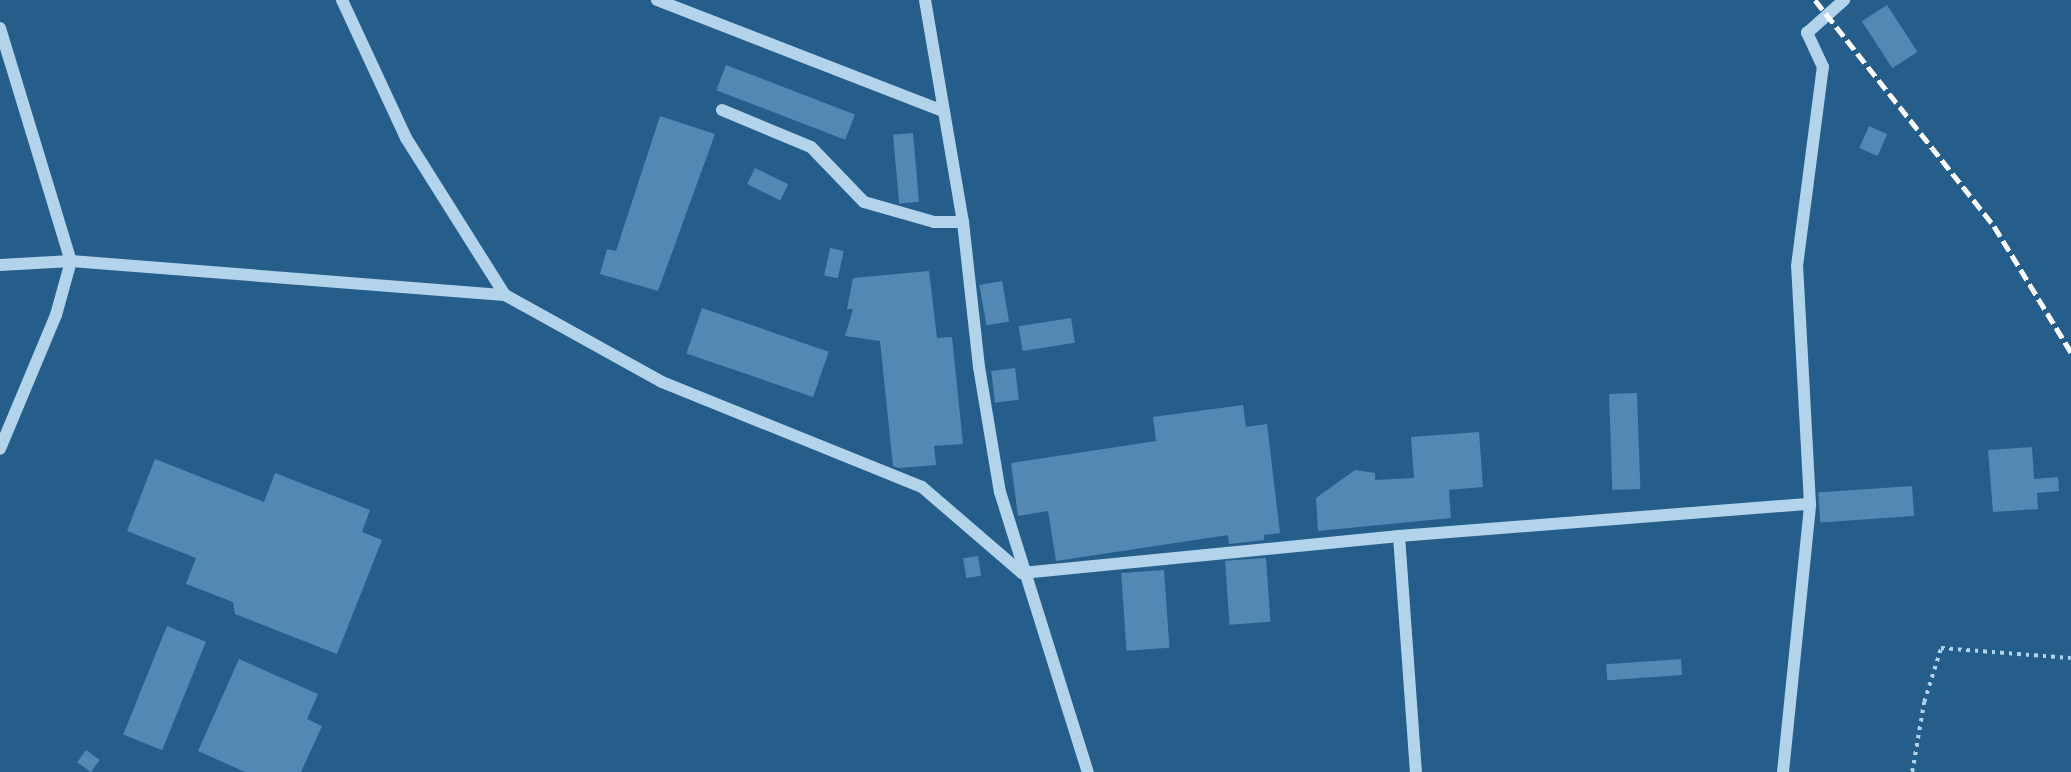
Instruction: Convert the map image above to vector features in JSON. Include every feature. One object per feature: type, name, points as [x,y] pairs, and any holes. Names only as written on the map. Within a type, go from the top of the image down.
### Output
[{"type":"street","points":[[341,0],[406,138],[505,295]]},
{"type":"street","points":[[657,0],[941,110]]},
{"type":"street","points":[[925,0],[941,110],[963,222],[979,368],[1000,492],[1022,573],[1088,772]]},
{"type":"street","points":[[1783,772],[1810,504],[1797,266],[1823,67],[1808,33],[1844,0]]},
{"type":"street","points":[[0,28],[71,261],[56,315],[0,449]]},
{"type":"street","points":[[722,110],[811,147],[864,202],[934,222],[963,222]]},
{"type":"street","points":[[0,265],[71,261],[505,295],[663,382],[922,487],[1022,573],[1399,536],[1810,504]]},
{"type":"street","points":[[1399,536],[1416,772]]},
{"type":"path","points":[[1912,772],[1924,702],[1941,648],[2071,658]]},
{"type":"building","points":[[1887,5],[1917,52],[1892,68],[1862,21]]},
{"type":"building","points":[[726,65],[855,114],[845,140],[716,90]]},
{"type":"building","points":[[660,116],[715,134],[658,291],[600,274],[607,249],[616,251]]},
{"type":"building","points":[[1869,126],[1887,134],[1878,156],[1859,148]]},
{"type":"building","points":[[913,133],[919,202],[899,203],[893,135]]},
{"type":"building","points":[[755,168],[788,184],[780,200],[747,184]]},
{"type":"building","points":[[830,248],[844,251],[838,278],[824,275]]},
{"type":"building","points":[[929,271],[937,338],[952,337],[963,444],[934,446],[936,465],[899,468],[893,466],[880,341],[845,336],[853,309],[847,309],[853,278]]},
{"type":"building","points":[[1002,281],[1009,321],[986,325],[979,285]]},
{"type":"building","points":[[702,308],[829,352],[813,397],[686,353]]},
{"type":"building","points":[[1071,318],[1075,343],[1023,351],[1019,326]]},
{"type":"building","points":[[1015,368],[1019,400],[995,403],[991,371]]},
{"type":"building","points":[[1637,393],[1640,489],[1612,490],[1609,394]]},
{"type":"building","points":[[1243,405],[1246,427],[1267,424],[1280,533],[1264,535],[1264,540],[1229,544],[1228,535],[1056,561],[1048,511],[1018,516],[1011,463],[1156,441],[1153,417]]},
{"type":"building","points":[[1479,432],[1483,487],[1449,490],[1451,518],[1318,531],[1316,498],[1355,470],[1375,473],[1375,480],[1414,478],[1411,437]]},
{"type":"building","points":[[2032,447],[2034,479],[2058,477],[2059,491],[2037,493],[2038,509],[1993,512],[1988,450]]},
{"type":"building","points":[[155,459],[264,502],[275,473],[370,510],[362,532],[382,540],[337,654],[235,614],[233,602],[186,584],[196,558],[127,531]]},
{"type":"building","points":[[1912,486],[1914,516],[1820,522],[1818,493]]},
{"type":"building","points":[[978,556],[981,576],[966,578],[963,558]]},
{"type":"building","points":[[1266,558],[1270,622],[1230,625],[1225,561]]},
{"type":"building","points":[[1164,570],[1169,648],[1127,651],[1121,573]]},
{"type":"building","points":[[167,626],[206,642],[162,750],[123,734]]},
{"type":"building","points":[[239,659],[318,694],[307,719],[322,726],[301,772],[245,772],[198,751]]},
{"type":"building","points":[[1681,659],[1682,675],[1607,680],[1606,664]]},
{"type":"building","points":[[86,750],[100,760],[91,772],[77,762]]},
{"type":"railway","points":[[1815,0],[1994,226],[2071,352]]}]
